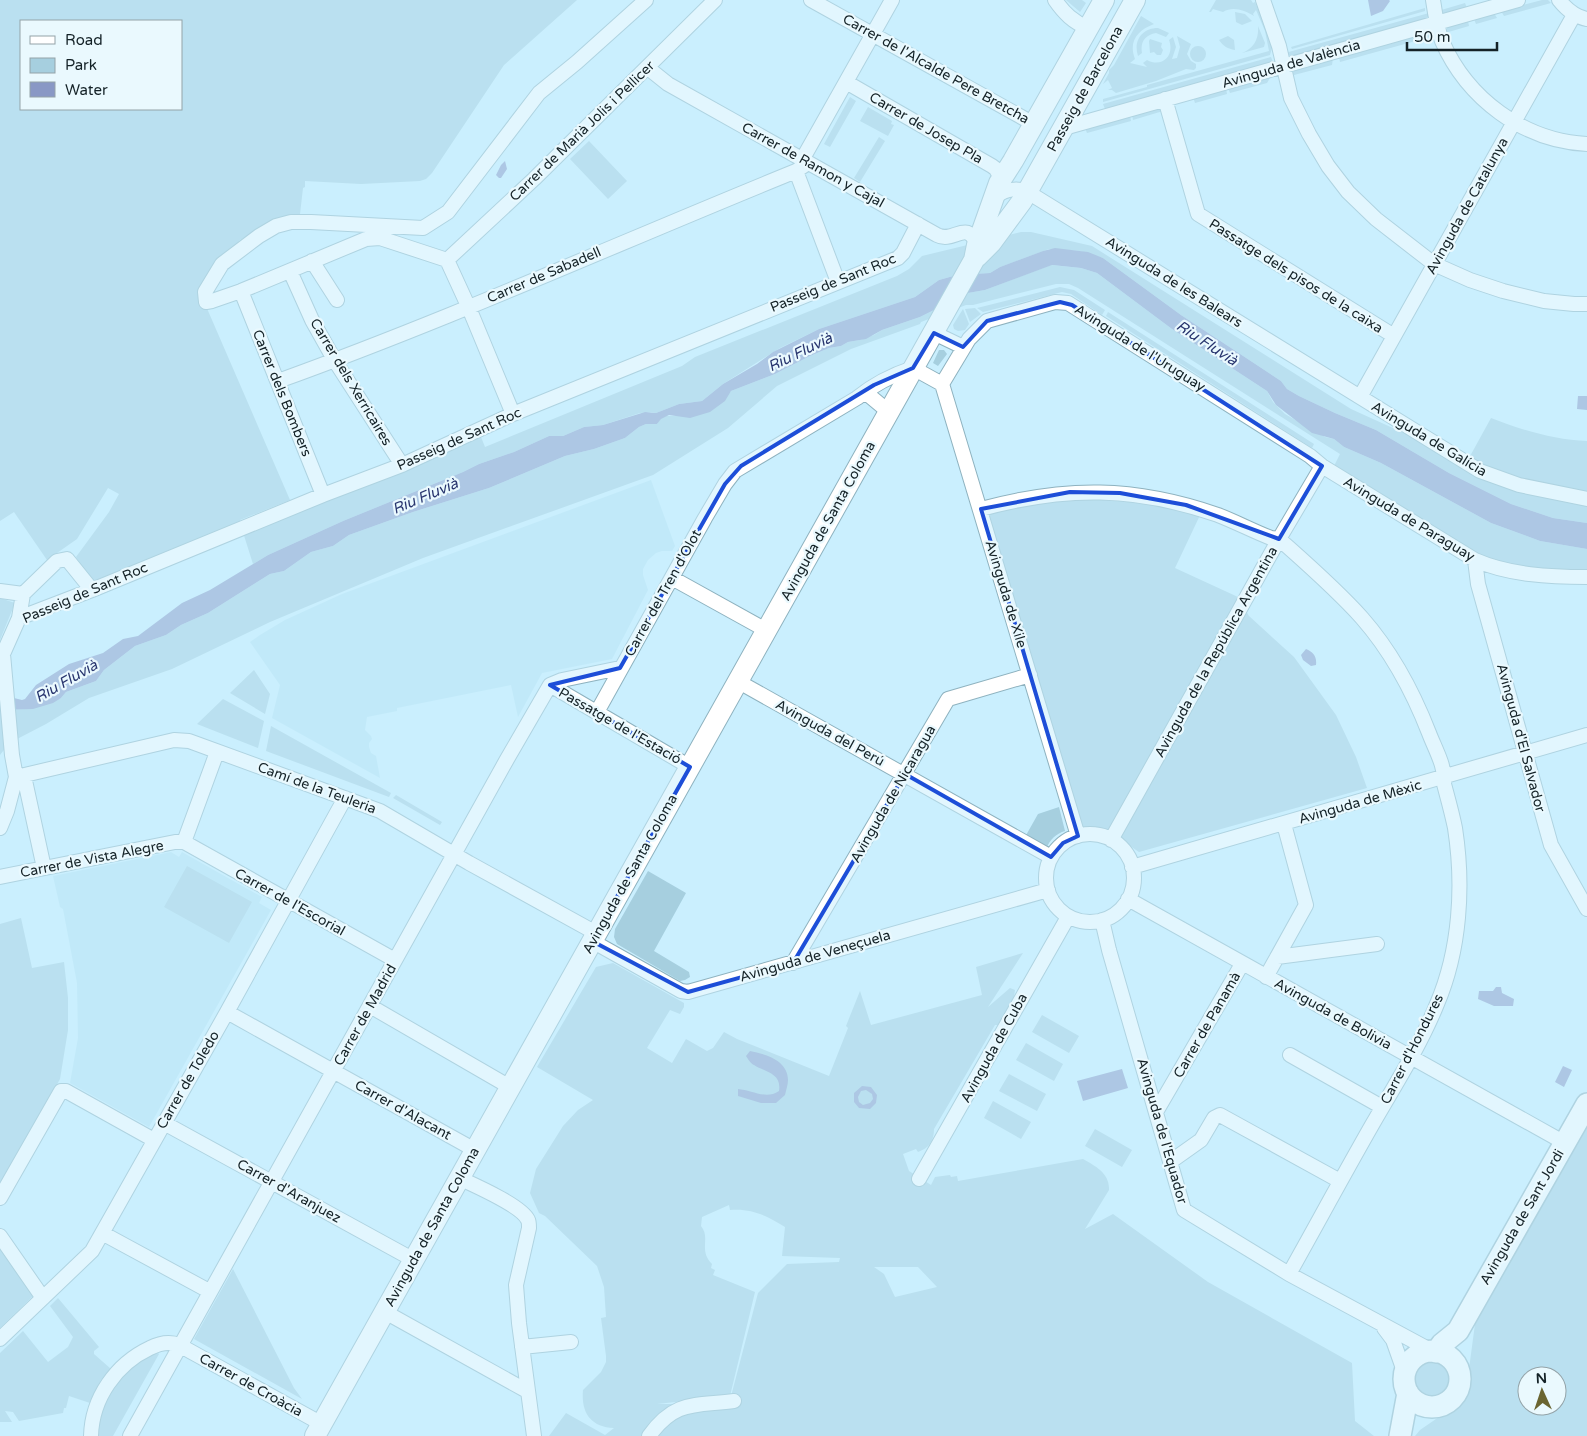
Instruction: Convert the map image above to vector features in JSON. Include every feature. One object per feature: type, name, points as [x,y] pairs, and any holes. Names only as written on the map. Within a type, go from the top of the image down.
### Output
[{"type":"main road","name":"Passeig de Barcelona","points":[[1104,0],[1014,161],[995,191],[971,246],[987,247],[1010,219],[1064,128],[1135,0]]},
{"type":"main road","name":"Avinguda de Santa Coloma","points":[[319,1430],[934,333],[945,313],[971,246]]},
{"type":"main road","name":"Avinguda de Sant Jordi","points":[[1434,1351],[1458,1331],[1587,1104]]},
{"type":"main road","name":"Avinguda de Sant Jordi","points":[[1456,1364],[1458,1331]]},
{"type":"main road","points":[[1434,1351],[1447,1356],[1456,1364],[1460,1378],[1456,1393],[1446,1403],[1432,1407],[1400,1436],[1407,1367],[1417,1356],[1434,1351]]},
{"type":"main road","points":[[1406,1384],[1414,1401],[1432,1407]]},
{"type":"street","points":[[513,414],[447,260],[380,238],[366,238],[241,292],[206,302],[205,292],[222,264],[259,236],[276,226],[291,222],[312,222],[423,228],[448,212],[539,94],[646,0]]},
{"type":"street","name":"Carrer de Marià Jolis i Pellicer","points":[[447,260],[534,179],[715,0]]},
{"type":"street","name":"Carrer de l'Alcalde Pere Bretcha","points":[[811,0],[1034,124]]},
{"type":"street","points":[[838,282],[802,165],[892,0]]},
{"type":"street","points":[[1055,0],[1077,24],[1088,28]]},
{"type":"street","points":[[1263,0],[1269,14],[1292,98],[1309,134],[1328,166],[1348,192],[1376,219],[1434,264],[1470,280],[1503,291],[1544,301],[1587,304]]},
{"type":"street","points":[[1433,0],[1442,40],[1453,63],[1472,88],[1494,109],[1536,133],[1560,140],[1587,144]]},
{"type":"street","name":"Avinguda de València","points":[[1064,128],[1518,0]]},
{"type":"street","points":[[1560,0],[1581,17]]},
{"type":"street","name":"Avinguda de Catalunya","points":[[1360,397],[1514,122],[1581,17]]},
{"type":"street","name":"Carrer de Ramon y Cajal","points":[[648,68],[668,84],[802,165],[942,238],[971,246]]},
{"type":"street","name":"Carrer de Josep Pla","points":[[846,82],[992,166],[999,173],[995,191]]},
{"type":"street","name":"Passatge dels pisos de la caixa","points":[[1165,100],[1198,214],[1394,336]]},
{"type":"street","points":[[1014,161],[1013,172],[1019,179],[1027,180],[1031,184]]},
{"type":"street","name":"Carrer de Sabadell","points":[[278,381],[335,361],[469,308],[802,165]]},
{"type":"street","points":[[995,191],[1000,193],[1031,184]]},
{"type":"street","name":"Avinguda de les Balears","points":[[1031,184],[1360,397]]},
{"type":"street","name":"Passeig de Sant Roc","points":[[20,777],[12,755],[3,654],[19,618],[92,590],[322,495],[402,465],[513,414],[898,258],[903,253],[918,224]]},
{"type":"street","points":[[312,261],[337,300]]},
{"type":"street","name":"Carrer dels Xerricaires","points":[[290,270],[312,320],[335,361],[402,465]]},
{"type":"street","name":"Carrer dels Bombers","points":[[241,292],[322,495]]},
{"type":"street","name":"Avinguda de l'Uruguay","points":[[942,384],[963,347],[978,328],[991,320],[1055,302],[1068,303],[1302,451],[1322,466]]},
{"type":"street","points":[[934,333],[963,347]]},
{"type":"street","points":[[913,368],[942,384]]},
{"type":"street","name":"Carrer del Tren d'Olot","points":[[597,712],[705,518],[735,471],[893,375],[913,368]]},
{"type":"street","name":"Avinguda de Xile","points":[[942,384],[1078,836]]},
{"type":"street","points":[[865,392],[889,412]]},
{"type":"street","name":"Avinguda de Galícia","points":[[1360,397],[1480,471],[1519,485],[1587,499]]},
{"type":"street","name":"Avinguda de la República Argentina","points":[[1111,840],[1279,539],[1322,466]]},
{"type":"street","name":"Avinguda de Paraguay","points":[[1322,466],[1475,560],[1496,568],[1526,573],[1587,577]]},
{"type":"street","name":"Carrer d'Hondures","points":[[981,509],[1027,497],[1070,492],[1120,493],[1145,496],[1186,505],[1219,516],[1271,538],[1279,539],[1334,589],[1364,620],[1390,657],[1416,701],[1440,761],[1458,849],[1460,885],[1457,927],[1453,947],[1437,1004],[1410,1058],[1289,1274]]},
{"type":"street","points":[[19,618],[23,594],[57,561],[67,559],[92,590]]},
{"type":"street","name":"Avinguda d'El Salvador","points":[[1475,560],[1478,584],[1526,752],[1550,845],[1587,909]]},
{"type":"street","points":[[672,578],[766,630]]},
{"type":"street","points":[[0,591],[23,594]]},
{"type":"street","name":"Carrer del Tren d'Olot","points":[[550,685],[562,680],[620,668]]},
{"type":"street","name":"Avinguda de Nicaragua","points":[[794,963],[948,699],[1030,675]]},
{"type":"street","name":"Avinguda del Perú","points":[[739,682],[1050,857]]},
{"type":"street","name":"Passatge de l'Estació","points":[[550,685],[690,766]]},
{"type":"street","name":"Carrer de Madrid","points":[[130,1436],[550,685]]},
{"type":"street","name":"Avinguda de Mèxic","points":[[1132,867],[1587,735]]},
{"type":"street","name":"Camí de la Teuleria","points":[[20,777],[174,740],[189,741],[380,811],[594,937]]},
{"type":"street","points":[[184,842],[217,752]]},
{"type":"street","points":[[0,828],[20,777]]},
{"type":"street","points":[[20,777],[44,868]]},
{"type":"street","name":"Carrer de Toledo","points":[[0,1339],[92,1251],[289,902],[345,798]]},
{"type":"street","points":[[1266,977],[1306,904],[1284,824]]},
{"type":"street","points":[[1096,835],[1111,840],[1124,850],[1132,867],[1132,887],[1128,899],[1115,914],[1102,920],[1089,922],[1068,916],[1055,905],[1048,890],[1046,871],[1050,857],[1063,843],[1078,836],[1096,835]]},
{"type":"street","name":"Carrer de Vista Alegre","points":[[0,877],[175,842],[184,842]]},
{"type":"street","name":"Carrer de l'Escorial","points":[[184,842],[395,960]]},
{"type":"street","name":"Avinguda de Veneçuela","points":[[594,937],[684,992],[688,992],[1048,890]]},
{"type":"street","name":"Avinguda de Bolivia","points":[[1128,899],[1410,1058],[1565,1142]]},
{"type":"street","name":"Avinguda de Cuba","points":[[919,1179],[1068,916]]},
{"type":"street","name":"Avinguda de l'Equador","points":[[1102,920],[1184,1210],[1289,1274],[1434,1351]]},
{"type":"street","points":[[1277,957],[1377,944]]},
{"type":"street","name":"Carrer de Panamà","points":[[1156,1112],[1242,964]]},
{"type":"street","points":[[370,1006],[510,1087]]},
{"type":"street","name":"Carrer d'Alacant","points":[[227,1012],[475,1150]]},
{"type":"street","points":[[1290,1055],[1382,1107]]},
{"type":"street","points":[[0,1198],[59,1092],[63,1090],[154,1140]]},
{"type":"street","points":[[1170,1162],[1201,1140],[1214,1118],[1220,1115],[1340,1181]]},
{"type":"street","name":"Carrer d'Aranjuez","points":[[164,1123],[414,1260]]},
{"type":"street","points":[[459,1178],[510,1204],[529,1220],[529,1228],[516,1285],[527,1392],[534,1436]]},
{"type":"street","points":[[102,1232],[210,1290]]},
{"type":"street","points":[[0,1236],[43,1298]]},
{"type":"street","points":[[384,1312],[527,1392]]},
{"type":"street","name":"Avinguda de l'Equador","points":[[1382,1325],[1394,1340],[1406,1384]]},
{"type":"street","points":[[522,1347],[570,1342]]},
{"type":"street","points":[[91,1436],[92,1422],[98,1403],[107,1385],[120,1370],[136,1356],[155,1345],[170,1343],[180,1345]]},
{"type":"street","name":"Carrer de Croàcia","points":[[180,1345],[319,1430]]},
{"type":"street","points":[[649,1436],[660,1422],[676,1409],[734,1401]]},
{"type":"highlighted area","points":[[1060,302],[1072,305],[1322,466],[1279,539],[1186,505],[1120,493],[1070,492],[981,509],[1078,836],[1063,843],[1051,857],[905,774],[793,963],[688,992],[592,941],[690,767],[550,685],[620,668],[725,484],[741,466],[874,385],[913,368],[934,333],[963,347],[987,321]]},
{"type":"shaded area","points":[[651,480],[675,546],[672,551],[656,553],[648,560],[643,569],[643,575],[648,590],[612,659],[542,673],[518,717],[511,685],[397,708],[397,711],[367,717],[365,730],[372,739],[369,747],[371,753],[376,756],[380,778],[272,718],[280,685],[250,642],[260,635],[285,620],[342,594]]},
{"type":"shaded area","points":[[171,852],[179,857],[182,852],[262,897],[259,903],[271,910],[149,1127],[70,1083],[78,1038],[77,983],[63,909],[60,907],[53,876]]},
{"type":"green space","points":[[0,0],[577,0],[504,65],[432,173],[426,179],[420,181],[361,184],[305,181],[300,214],[270,224],[240,240],[199,290],[290,500],[240,520],[242,526],[479,432],[485,447],[682,366],[695,357],[897,276],[909,269],[922,256],[1021,232],[1031,232],[1092,246],[1351,409],[1417,439],[1484,478],[1587,503],[1587,523],[1553,518],[1511,504],[1449,473],[1376,430],[1335,413],[1287,389],[1281,381],[1181,315],[1103,258],[1080,251],[1049,249],[1000,267],[990,273],[957,275],[939,280],[915,297],[819,329],[780,348],[723,384],[702,401],[679,404],[656,413],[640,413],[603,425],[584,427],[563,436],[549,436],[343,521],[268,555],[253,564],[241,526],[92,582],[76,557],[109,512],[119,494],[108,488],[77,539],[47,560],[14,512],[0,521]]},
{"type":"green space","points":[[1066,0],[1082,0],[1086,3],[1080,12]]},
{"type":"green space","points":[[1216,0],[1251,0],[1253,3],[1255,2],[1269,36],[1272,48],[1270,55],[1103,102],[1103,99],[1147,87],[1147,85],[1269,51],[1265,31],[1256,10],[1253,14],[1254,16],[1235,9],[1223,12],[1213,9],[1209,12]]},
{"type":"green space","points":[[1548,0],[1551,3],[1504,16],[1501,11]]},
{"type":"green space","points":[[1465,3],[1467,8],[1444,14],[1438,11]]},
{"type":"green space","points":[[1425,8],[1425,11],[1292,49],[1291,47]]},
{"type":"green space","points":[[1235,12],[1245,14],[1252,21],[1242,25],[1236,22]]},
{"type":"green space","points":[[1429,13],[1427,19],[1292,57],[1285,53]]},
{"type":"green space","points":[[1494,13],[1497,18],[1476,24],[1474,19]]},
{"type":"green space","points":[[1141,16],[1154,24],[1143,29],[1136,37],[1133,47],[1135,59],[1130,63],[1147,67],[1143,63],[1147,60],[1158,62],[1166,59],[1170,51],[1169,40],[1173,37],[1176,47],[1172,59],[1177,58],[1180,47],[1177,36],[1191,44],[1187,54],[1191,61],[1196,64],[1196,68],[1194,70],[1186,69],[1156,81],[1116,93],[1108,90],[1112,88],[1108,80],[1103,84],[1109,70],[1114,65]]},
{"type":"green space","points":[[1564,17],[1565,19],[1512,112]]},
{"type":"green space","points":[[1468,21],[1469,26],[1445,33],[1448,26]]},
{"type":"green space","points":[[1258,26],[1265,43],[1264,47],[1242,53],[1250,49],[1255,42],[1258,35]]},
{"type":"green space","points":[[1158,28],[1169,33],[1166,37],[1156,33],[1146,37],[1142,46],[1142,53],[1138,56],[1137,45],[1140,36],[1147,30]]},
{"type":"green space","points":[[1428,32],[1430,37],[1340,62],[1339,57]]},
{"type":"green space","points":[[1228,36],[1234,40],[1235,50],[1226,47],[1219,40]]},
{"type":"green space","points":[[1150,39],[1162,43],[1161,47],[1163,50],[1161,55],[1157,55],[1154,52],[1150,53]]},
{"type":"green space","points":[[1198,46],[1204,48],[1206,54],[1204,60],[1198,62],[1192,60],[1190,54],[1192,48]]},
{"type":"green space","points":[[1271,57],[1273,62],[1105,109],[1103,104]]},
{"type":"green space","points":[[1333,58],[1332,65],[1292,74],[1295,69]]},
{"type":"green space","points":[[1271,76],[1267,83],[1230,93],[1228,88]]},
{"type":"green space","points":[[1226,88],[1227,94],[1195,103],[1193,97]]},
{"type":"green space","points":[[850,97],[856,101],[830,147],[824,144]]},
{"type":"green space","points":[[868,107],[892,121],[891,124],[894,125],[888,136],[860,121]]},
{"type":"green space","points":[[1158,108],[1163,111],[1133,120],[1132,115]]},
{"type":"green space","points":[[1130,115],[1131,121],[1087,133],[1085,128]]},
{"type":"green space","points":[[879,137],[885,141],[860,182],[854,178]]},
{"type":"green space","points":[[589,141],[627,181],[608,199],[570,159]]},
{"type":"green space","points":[[1051,265],[1081,268],[1097,273],[1172,329],[1267,391],[1273,402],[1285,414],[1325,437],[1334,439],[1344,447],[1381,463],[1491,523],[1540,541],[1587,549],[1587,570],[1518,566],[1479,554],[1334,466],[1340,454],[1078,288],[1069,284],[1056,284],[973,305],[966,305],[851,349],[777,386],[728,428],[653,475],[423,558],[270,622],[172,669],[89,698],[19,738],[7,746],[0,755],[0,710],[26,709],[61,698],[66,692],[96,681],[104,670],[135,646],[166,635],[181,625],[208,613],[270,574],[284,571],[311,552],[333,546],[349,535],[489,488],[565,456],[594,449],[625,438],[639,427],[646,424],[657,424],[661,418],[666,416],[679,416],[720,403],[731,391],[775,374],[829,348],[874,335],[882,330],[920,317],[968,293],[985,290]]},
{"type":"green space","points":[[1060,287],[1074,290],[1105,310],[1102,315],[1071,294],[1062,292],[983,312],[977,308]]},
{"type":"green space","points":[[975,308],[981,314],[970,322],[965,309]]},
{"type":"green space","points":[[963,309],[969,324],[965,330],[958,331],[954,329],[953,325]]},
{"type":"green space","points":[[1108,312],[1314,444],[1312,448],[1106,316]]},
{"type":"green space","points":[[939,350],[944,350],[947,354],[938,366],[933,363]]},
{"type":"green space","points":[[1491,418],[1538,434],[1562,439],[1587,441],[1587,493],[1512,476],[1469,458]]},
{"type":"green space","points":[[1080,492],[1202,511],[1175,568],[1238,597],[1249,616],[1294,657],[1336,715],[1356,757],[1367,788],[1139,852],[1112,836],[1081,830],[987,511]]},
{"type":"green space","points":[[0,598],[15,603],[0,640]]},
{"type":"green space","points":[[254,670],[270,694],[265,714],[230,693]]},
{"type":"green space","points":[[223,699],[264,721],[258,748],[197,724]]},
{"type":"green space","points":[[271,726],[391,793],[389,797],[266,751]]},
{"type":"green space","points":[[396,795],[442,822],[440,825],[393,798]]},
{"type":"green space","points":[[1059,807],[1065,831],[1054,837],[1047,848],[1025,837],[1038,814]]},
{"type":"green space","points":[[187,866],[252,902],[229,943],[164,907]]},
{"type":"green space","points":[[648,871],[686,893],[654,951],[689,972],[690,977],[685,980],[680,981],[617,944],[614,937],[615,929]]},
{"type":"green space","points":[[21,918],[32,968],[64,962],[68,998],[68,1030],[60,1079],[0,1187],[0,924]]},
{"type":"green space","points":[[1023,953],[988,1007],[1010,988],[1015,990],[1014,997],[998,1025],[995,1025],[934,1129],[930,1144],[918,1152],[916,1149],[903,1154],[909,1171],[931,1185],[935,1177],[957,1176],[958,1181],[1083,1159],[1097,1167],[1109,1184],[1109,1190],[1085,1229],[1113,1214],[1208,1282],[1352,1363],[1355,1421],[1374,1436],[549,1436],[566,1413],[605,1435],[614,1428],[599,1425],[593,1421],[586,1411],[583,1398],[583,1390],[601,1372],[606,1362],[601,1318],[606,1317],[604,1287],[597,1266],[545,1216],[539,1213],[530,1193],[536,1169],[563,1126],[578,1110],[593,1100],[537,1067],[596,967],[613,963],[684,1003],[680,1014],[670,1010],[647,1048],[672,1063],[686,1039],[707,1051],[713,1048],[724,1032],[829,1076],[860,991],[871,1025],[982,995],[976,967]],"holes":[[[729,1205],[730,1210],[745,1210],[759,1214],[785,1227],[782,1256],[840,1258],[839,1262],[787,1264],[758,1293],[729,1404],[657,1404],[730,1396],[755,1292],[713,1275],[715,1270],[711,1268],[712,1264],[706,1254],[705,1235],[701,1226],[702,1217]],[[874,1267],[918,1267],[937,1287],[895,1297],[884,1274]]]},
{"type":"green space","points":[[1042,1015],[1079,1036],[1069,1053],[1032,1032]]},
{"type":"green space","points":[[1026,1043],[1063,1064],[1054,1081],[1016,1060]]},
{"type":"green space","points":[[1009,1074],[1046,1094],[1037,1111],[999,1091]]},
{"type":"green space","points":[[993,1101],[1031,1122],[1021,1139],[984,1118]]},
{"type":"green space","points":[[1587,1125],[1587,1436],[1415,1436],[1420,1430],[1465,1399],[1475,1324]]},
{"type":"green space","points":[[1095,1129],[1132,1150],[1122,1167],[1085,1146]]},
{"type":"green space","points":[[0,1245],[34,1295],[0,1328]]},
{"type":"green space","points":[[233,1269],[294,1388],[302,1399],[194,1339]]},
{"type":"green space","points":[[58,1298],[99,1347],[94,1351],[94,1354],[111,1369],[101,1380],[90,1403],[69,1396],[63,1413],[19,1421],[13,1412],[5,1411],[12,1422],[0,1422],[0,1353],[23,1331],[48,1362],[68,1347],[73,1337],[50,1306]]},
{"type":"green space","points":[[156,1350],[159,1354],[113,1436],[95,1436],[99,1413],[119,1375]]},
{"type":"green space","points":[[1432,1362],[1444,1367],[1449,1379],[1444,1391],[1432,1396],[1420,1391],[1415,1379],[1420,1367]]},
{"type":"water","points":[[1368,0],[1390,1],[1383,11],[1371,16]]},
{"type":"water","points":[[505,161],[507,169],[499,178],[496,175]]},
{"type":"water","name":"Riu Fluvià","points":[[1055,248],[1088,252],[1103,258],[1181,315],[1281,381],[1287,389],[1299,396],[1376,430],[1449,473],[1511,504],[1553,518],[1587,523],[1587,549],[1540,541],[1491,523],[1381,463],[1344,447],[1334,439],[1312,433],[1276,405],[1267,391],[1172,329],[1097,273],[1081,268],[1052,265],[985,290],[968,293],[920,317],[882,330],[866,339],[848,342],[810,356],[775,374],[731,391],[725,401],[710,412],[690,418],[669,415],[661,419],[657,424],[646,424],[639,427],[625,438],[594,449],[565,456],[489,488],[349,535],[333,546],[311,552],[284,571],[270,574],[208,613],[181,625],[166,635],[135,646],[104,670],[96,681],[66,692],[53,703],[33,709],[0,710],[0,697],[25,699],[36,685],[69,664],[103,653],[123,639],[138,636],[182,603],[210,590],[268,555],[343,521],[549,436],[563,436],[584,427],[603,425],[645,412],[656,413],[679,404],[702,401],[723,384],[773,352],[819,329],[915,297],[939,280],[957,275],[990,273],[1000,267]]},
{"type":"water","points":[[1578,396],[1587,396],[1587,410],[1577,409]]},
{"type":"water","points":[[1306,649],[1314,655],[1316,665],[1311,666],[1303,660],[1301,655]]},
{"type":"water","points":[[1496,987],[1501,987],[1502,993],[1514,999],[1513,1006],[1494,1006],[1478,999],[1479,991],[1493,991]]},
{"type":"water","points":[[750,1051],[775,1059],[784,1067],[787,1073],[788,1080],[785,1095],[776,1103],[761,1103],[738,1096],[738,1089],[764,1095],[774,1094],[779,1091],[778,1080],[772,1074],[753,1064],[746,1056]]},
{"type":"water","points":[[1563,1066],[1572,1070],[1564,1087],[1555,1082]]},
{"type":"water","points":[[1122,1069],[1128,1088],[1083,1101],[1077,1081]]},
{"type":"water","points":[[862,1086],[871,1087],[877,1095],[876,1103],[870,1109],[859,1108],[854,1102],[854,1093]],"holes":[[[866,1090],[872,1094],[873,1099],[870,1103],[863,1105],[859,1102],[858,1097],[861,1091]]]}]
